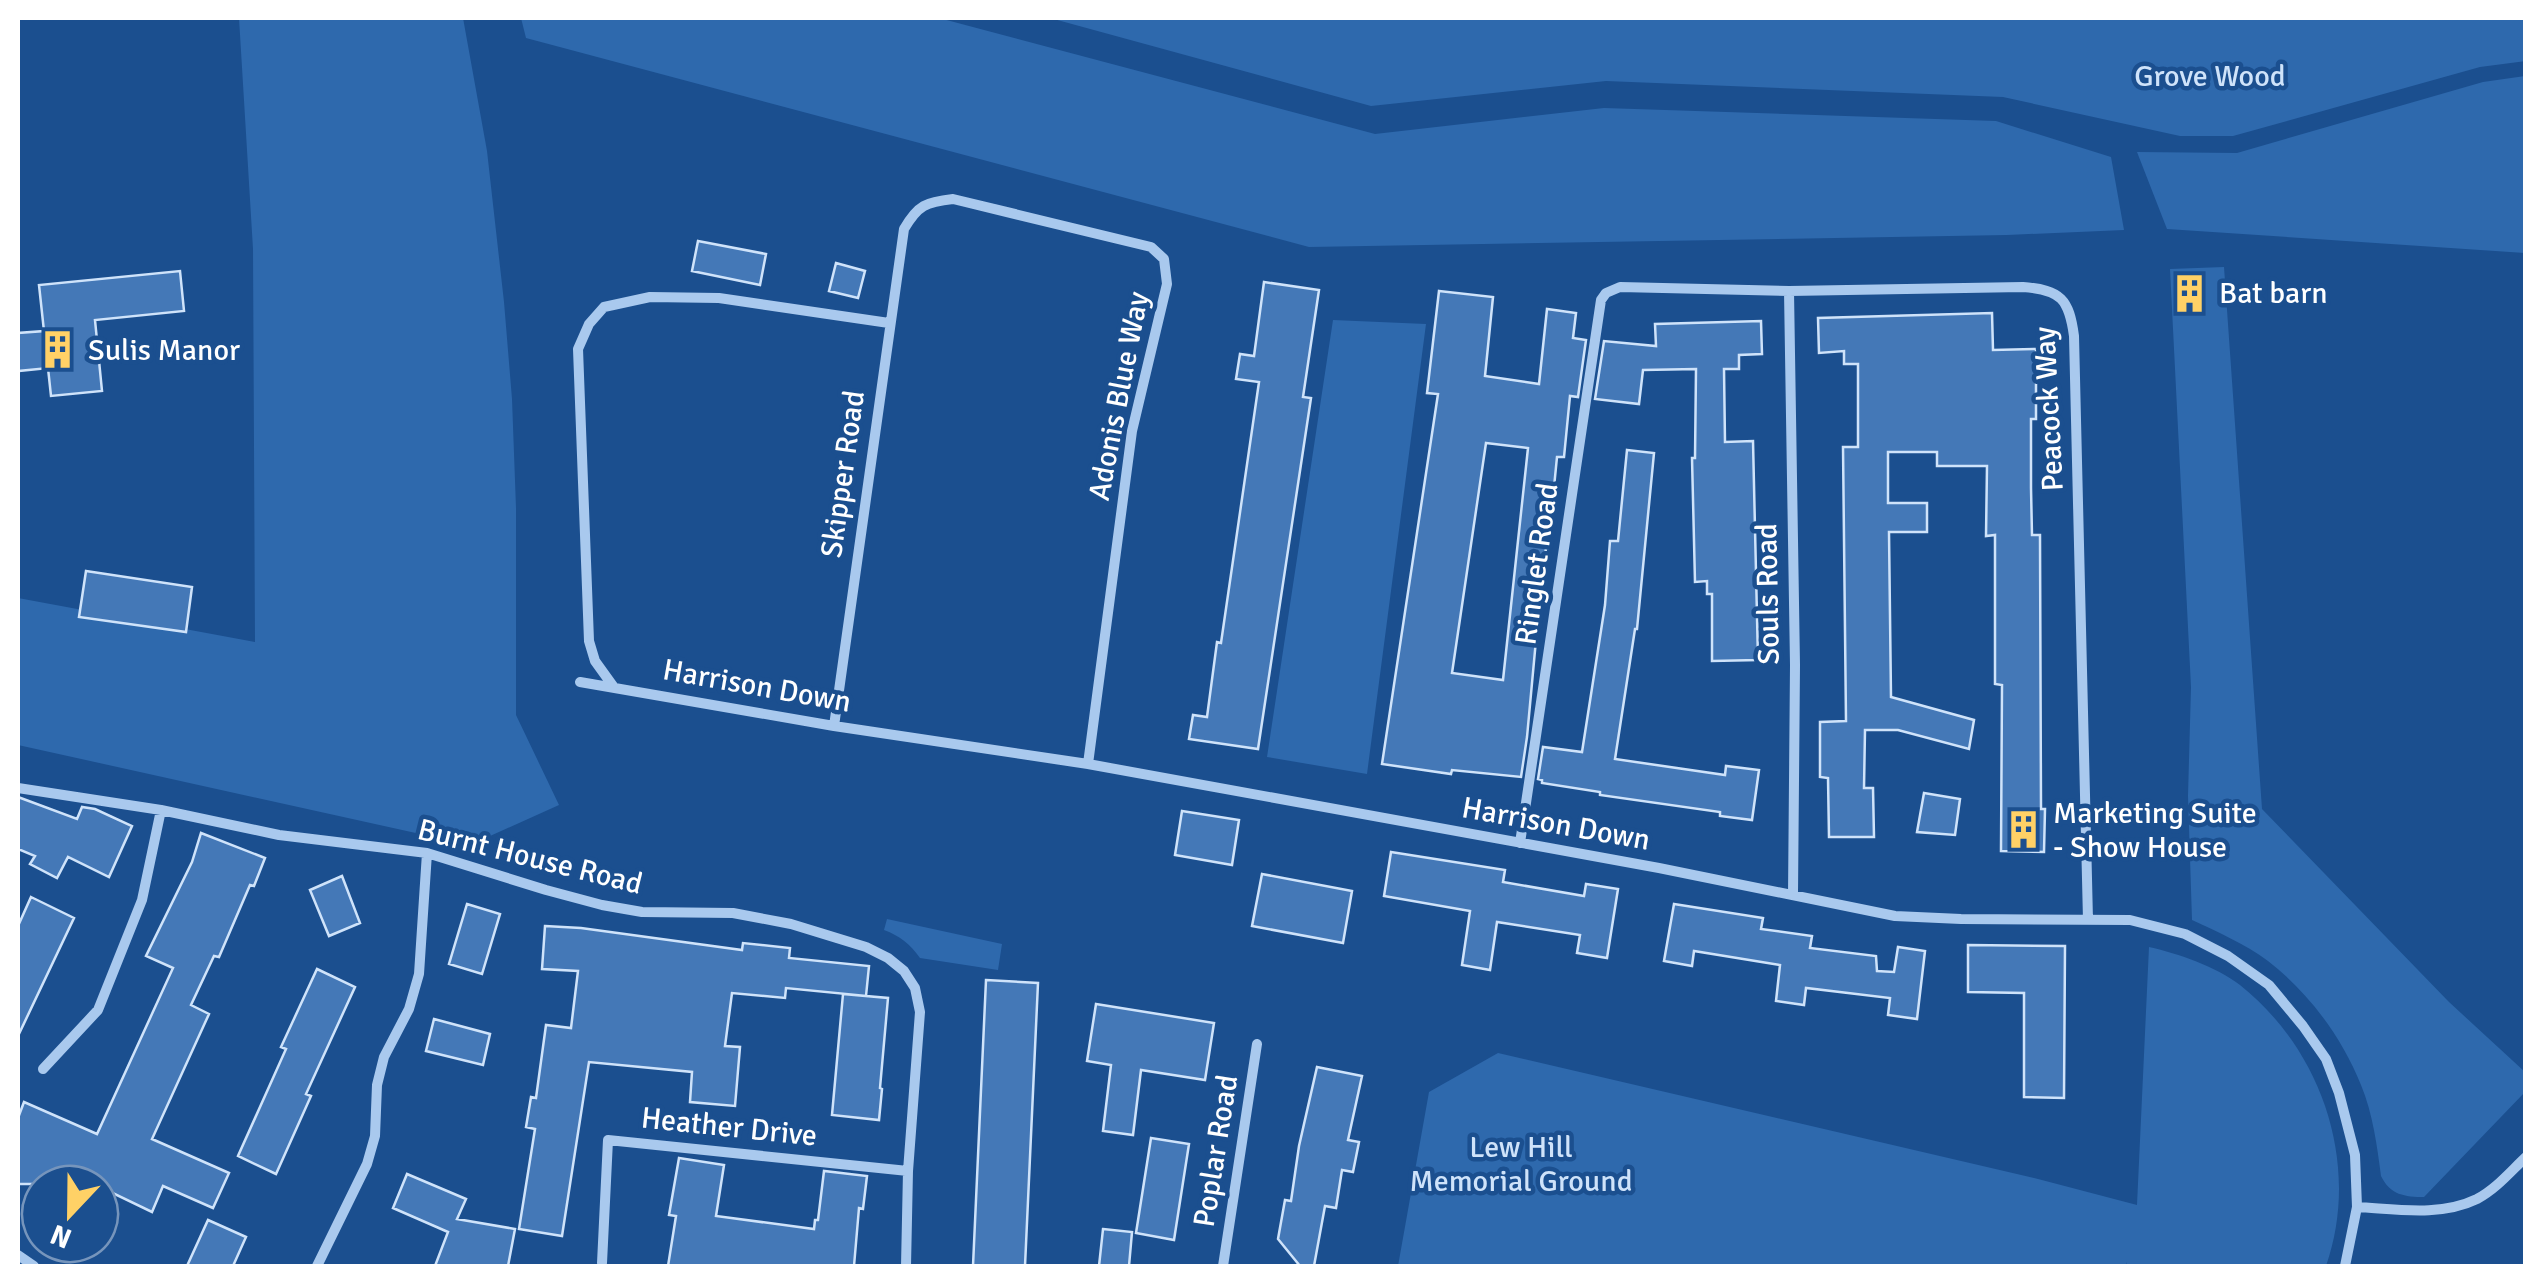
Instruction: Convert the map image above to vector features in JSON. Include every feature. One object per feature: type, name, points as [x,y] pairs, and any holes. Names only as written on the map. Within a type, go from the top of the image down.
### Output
[{"type":"street","name":"Adonis Blue Way","points":[[904,229],[914,211],[932,201],[952,199],[1152,247],[1164,259],[1167,284],[1132,432],[1088,764]]},
{"type":"street","name":"Skipper Road","points":[[834,726],[904,229]]},
{"type":"street","name":"Peacock Way","points":[[1606,293],[1620,288],[1789,291],[2022,287],[2044,288],[2064,298],[2074,336],[2088,920]]},
{"type":"street","name":"Souls Road","points":[[1789,291],[1793,896]]},
{"type":"street","name":"Ringlet Road","points":[[1520,843],[1601,300],[1606,293]]},
{"type":"street","points":[[614,687],[594,661],[590,641],[578,349],[588,324],[604,307],[650,297],[719,298],[889,323]]},
{"type":"street","name":"Harrison Down","points":[[580,682],[1088,764],[1895,916],[2130,920],[2185,934],[2228,956],[2269,985],[2326,1059],[2340,1094],[2355,1155],[2357,1206],[2345,1266]]},
{"type":"street","name":"Burnt House Road","points":[[18,788],[161,810],[279,835],[426,853],[602,905],[642,912],[733,914],[791,924],[866,947],[888,958],[904,971],[915,988],[920,1012],[908,1171],[906,1266]]},
{"type":"street","points":[[43,1069],[98,1010],[142,900],[161,810]]},
{"type":"street","points":[[317,1266],[367,1164],[375,1136],[377,1085],[384,1057],[408,1009],[419,974],[426,853]]},
{"type":"street","name":"Poplar Road","points":[[1223,1266],[1257,1044]]},
{"type":"street","name":"Heather Drive","points":[[602,1263],[608,1140],[908,1171]]},
{"type":"street","points":[[2357,1206],[2436,1210],[2456,1206],[2478,1198],[2526,1157]]},
{"type":"street","points":[[18,1255],[34,1266]]},
{"type":"green space","points":[[239,18],[463,18],[487,151],[512,399],[516,715],[559,805],[470,845],[18,745],[18,598],[255,642],[253,249]]},
{"type":"green space","points":[[521,18],[939,18],[1375,134],[1604,108],[1996,121],[2111,157],[2124,230],[1309,247],[526,38]]},
{"type":"green space","name":"Grove Wood","points":[[1050,18],[2525,18],[2526,61],[2480,67],[2233,136],[2180,136],[2003,97],[1606,81],[1371,106]]},
{"type":"green space","points":[[2525,76],[2525,253],[2167,229],[2137,152],[2237,153],[2483,82]]},
{"type":"green space","points":[[2224,267],[2262,809],[2449,1002],[2525,1072],[2525,1092],[2424,1197],[2399,1194],[2381,1176],[2372,1119],[2361,1085],[2334,1033],[2310,1001],[2259,955],[2192,920],[2188,796],[2191,687],[2170,269]]},
{"type":"green space","points":[[1333,320],[1426,324],[1367,774],[1267,757]]},
{"type":"green space","points":[[887,919],[1002,944],[998,970],[920,958],[904,941],[884,930]]},
{"type":"green space","name":"Lew Hill Memorial Ground","points":[[2149,947],[2196,962],[2240,985],[2269,1012],[2313,1077],[2336,1151],[2339,1189],[2336,1228],[2326,1266],[2127,1266],[2127,1262],[2126,1266],[1398,1266],[1429,1092],[1498,1053],[2137,1205]]},
{"type":"building","points":[[698,241],[766,254],[760,285],[692,271]]},
{"type":"building","points":[[836,263],[865,271],[858,298],[829,291]]},
{"type":"building","name":"Sulis Manor","points":[[180,271],[184,311],[95,320],[102,391],[51,396],[48,368],[18,371],[18,333],[44,331],[39,285]]},
{"type":"building","points":[[1264,282],[1319,290],[1303,397],[1311,398],[1258,749],[1189,739],[1193,715],[1207,717],[1217,642],[1221,643],[1259,382],[1236,379],[1240,354],[1254,356]]},
{"type":"building","points":[[1439,291],[1493,297],[1485,376],[1539,384],[1547,309],[1576,313],[1573,338],[1586,340],[1578,397],[1570,396],[1564,457],[1557,457],[1521,777],[1452,770],[1451,774],[1382,764],[1438,394],[1427,393]],"holes":[[[1486,443],[1528,448],[1503,680],[1452,673]]]},
{"type":"building","points":[[1992,313],[1993,350],[2036,349],[2031,488],[2032,535],[2040,535],[2044,852],[2001,851],[2002,685],[1995,684],[1995,535],[1986,536],[1987,466],[1937,466],[1937,452],[1888,452],[1888,503],[1927,503],[1927,532],[1889,532],[1891,697],[1974,720],[1969,749],[1898,730],[1865,730],[1864,788],[1873,788],[1874,837],[1829,837],[1828,778],[1820,777],[1820,722],[1846,721],[1843,447],[1858,447],[1858,364],[1844,364],[1844,351],[1819,353],[1818,318]]},
{"type":"building","points":[[1761,321],[1762,354],[1739,355],[1739,369],[1724,369],[1725,442],[1753,441],[1758,660],[1712,661],[1712,594],[1707,594],[1707,581],[1695,582],[1692,458],[1696,369],[1643,370],[1639,404],[1595,399],[1604,341],[1656,346],[1655,324]]},
{"type":"building","points":[[1627,450],[1654,453],[1637,629],[1615,759],[1725,775],[1726,766],[1759,770],[1752,820],[1600,795],[1538,779],[1543,747],[1582,752],[1605,605],[1610,541],[1618,541]]},
{"type":"building","points":[[86,571],[192,587],[186,632],[79,617]]},
{"type":"building","points":[[1924,793],[1960,799],[1955,835],[1917,832]]},
{"type":"building","points":[[18,797],[77,819],[82,807],[95,809],[132,826],[109,877],[68,857],[57,878],[30,864],[35,856],[18,849]]},
{"type":"building","points":[[1182,811],[1239,820],[1232,865],[1175,855]]},
{"type":"building","points":[[201,833],[265,858],[219,957],[214,956],[191,1005],[209,1014],[152,1139],[229,1173],[213,1208],[163,1186],[152,1212],[120,1197],[120,1164],[20,1164],[18,1184],[18,1118],[24,1102],[97,1134],[173,968],[146,956],[192,862]]},
{"type":"building","points":[[1391,852],[1505,870],[1503,882],[1584,896],[1586,884],[1618,889],[1607,958],[1577,953],[1580,935],[1497,922],[1490,970],[1462,965],[1470,911],[1384,896]]},
{"type":"building","points":[[1262,874],[1352,891],[1343,943],[1252,926]]},
{"type":"building","points":[[342,876],[360,923],[329,936],[310,890]]},
{"type":"building","points":[[31,897],[74,918],[18,1036],[18,926]]},
{"type":"building","points":[[467,904],[500,914],[482,974],[449,964]]},
{"type":"building","points":[[1674,904],[1763,918],[1761,929],[1812,936],[1810,948],[1876,956],[1877,971],[1894,972],[1898,947],[1925,951],[1917,1019],[1888,1015],[1890,998],[1806,988],[1804,1005],[1776,1001],[1780,965],[1694,951],[1692,966],[1664,961]]},
{"type":"building","points":[[545,926],[742,950],[743,943],[790,948],[789,958],[869,966],[866,996],[786,988],[785,998],[732,993],[725,1046],[740,1047],[735,1106],[690,1102],[692,1072],[589,1062],[562,1236],[519,1229],[535,1129],[526,1127],[531,1097],[536,1098],[546,1025],[571,1028],[578,971],[542,969]]},
{"type":"building","points":[[1968,945],[2065,946],[2064,1098],[2024,1097],[2024,993],[1968,992]]},
{"type":"building","points":[[317,969],[355,987],[306,1094],[311,1096],[276,1174],[238,1156]]},
{"type":"building","points":[[986,980],[1038,983],[1025,1266],[973,1266]]},
{"type":"building","points":[[843,994],[888,998],[879,1120],[832,1115]]},
{"type":"building","points":[[1096,1004],[1214,1023],[1205,1080],[1141,1070],[1133,1135],[1103,1131],[1111,1065],[1087,1061]]},
{"type":"building","points":[[434,1019],[490,1034],[483,1065],[426,1051]]},
{"type":"building","points":[[1317,1067],[1362,1076],[1348,1140],[1359,1142],[1353,1172],[1342,1170],[1336,1208],[1325,1206],[1314,1266],[1300,1266],[1278,1239],[1285,1200],[1291,1201]]},
{"type":"building","points":[[1151,1138],[1189,1144],[1174,1240],[1136,1233]]},
{"type":"building","points":[[679,1158],[724,1165],[716,1216],[814,1229],[824,1171],[867,1176],[863,1209],[859,1208],[854,1266],[668,1266],[676,1216],[669,1215]]},
{"type":"building","points":[[407,1174],[466,1199],[457,1219],[515,1229],[508,1266],[435,1266],[448,1232],[393,1208]]},
{"type":"building","points":[[208,1220],[246,1237],[233,1266],[187,1266]]},
{"type":"building","points":[[1103,1229],[1132,1232],[1129,1266],[1099,1266]]},
{"type":"place","name":"Bat barn","points":[[2189,293]]},
{"type":"place","name":"Sulis Manor","points":[[58,350]]},
{"type":"place","name":"Marketing Suite - Show House","points":[[2023,830]]}]
